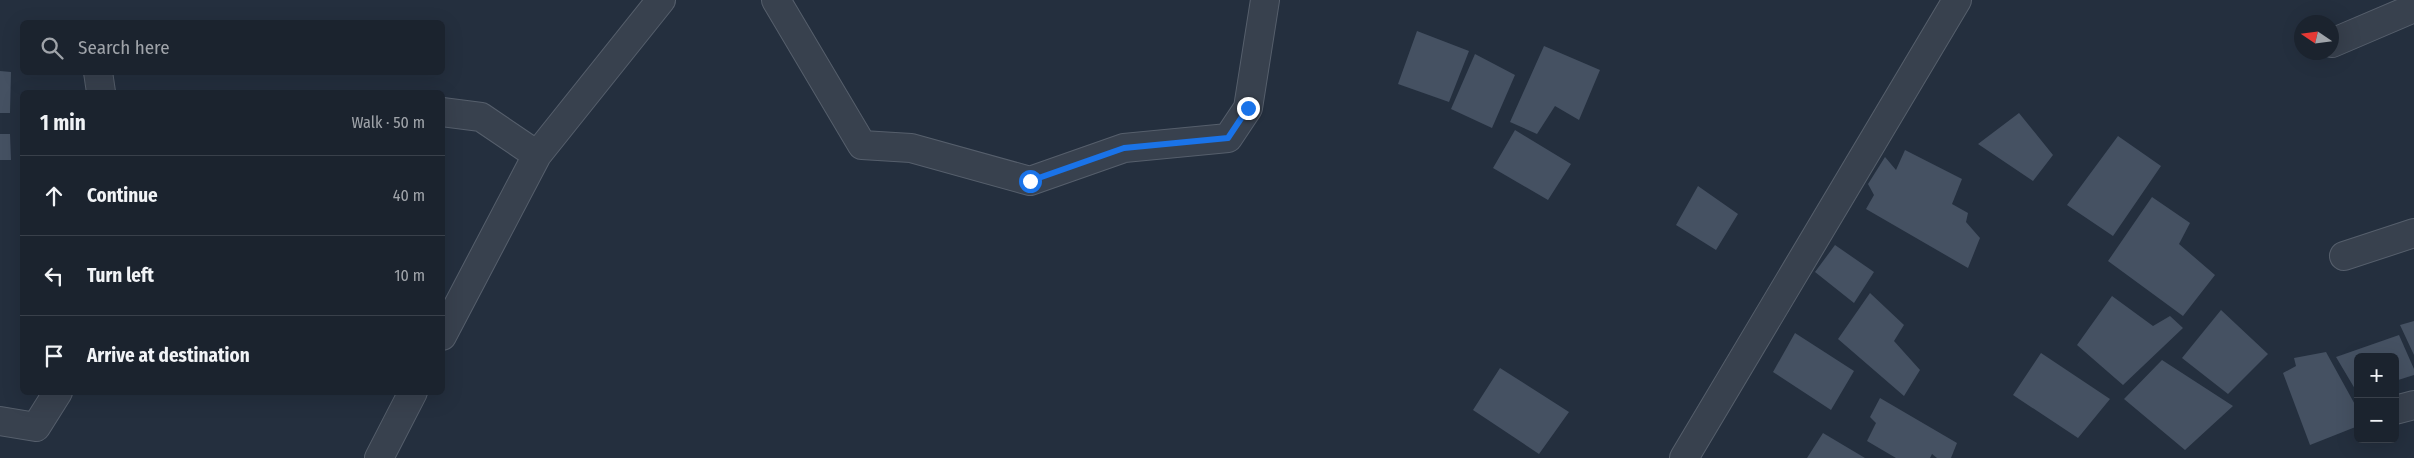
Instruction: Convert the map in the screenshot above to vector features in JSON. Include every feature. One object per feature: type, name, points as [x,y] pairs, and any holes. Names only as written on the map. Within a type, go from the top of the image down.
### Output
[{"type":"street","points":[[445,330],[537,155],[661,0]]},
{"type":"street","points":[[776,0],[862,145],[911,148],[1030,181],[1124,148],[1228,138],[1248,108],[1265,0]]},
{"type":"street","points":[[1684,458],[1958,0]]},
{"type":"street","points":[[2339,39],[2414,8]]},
{"type":"street","points":[[98,75],[101,90]]},
{"type":"street","points":[[445,112],[481,117],[537,155]]},
{"type":"street","points":[[2344,256],[2414,233]]},
{"type":"street","points":[[0,421],[36,427],[56,395]]},
{"type":"street","points":[[379,458],[411,395]]},
{"type":"street","points":[[2399,409],[2414,405]]},
{"type":"building","points":[[1417,31],[1469,51],[1449,102],[1398,84]]},
{"type":"building","points":[[1544,46],[1600,70],[1579,120],[1555,106],[1537,134],[1510,122]]},
{"type":"building","points":[[1475,54],[1515,75],[1492,128],[1451,109]]},
{"type":"building","points":[[0,71],[11,72],[10,113],[0,113]]},
{"type":"building","points":[[2019,113],[2053,155],[2033,181],[1978,144]]},
{"type":"building","points":[[1515,130],[1571,164],[1548,200],[1493,168]]},
{"type":"building","points":[[0,134],[10,134],[11,160],[0,160]]},
{"type":"building","points":[[2118,136],[2161,166],[2113,236],[2067,205]]},
{"type":"building","points":[[1905,150],[1962,179],[1952,204],[1968,213],[1966,222],[1980,238],[1968,268],[1866,209],[1874,195],[1868,184],[1885,157],[1896,170]]},
{"type":"building","points":[[1698,186],[1738,214],[1716,250],[1676,225]]},
{"type":"building","points":[[2152,197],[2190,223],[2179,244],[2215,275],[2183,316],[2108,261]]},
{"type":"building","points":[[1835,245],[1874,272],[1854,303],[1815,272]]},
{"type":"building","points":[[1870,293],[1904,325],[1894,341],[1920,370],[1904,396],[1838,339]]},
{"type":"building","points":[[2112,296],[2153,326],[2170,316],[2183,328],[2123,385],[2077,345]]},
{"type":"building","points":[[2221,310],[2268,354],[2228,394],[2182,358]]},
{"type":"building","points":[[2414,321],[2414,355],[2400,325]]},
{"type":"building","points":[[1795,333],[1854,371],[1831,410],[1773,372]]},
{"type":"building","points":[[2399,335],[2414,369],[2414,375],[2399,380],[2399,353],[2354,353],[2354,387],[2336,357]]},
{"type":"building","points":[[2326,352],[2354,403],[2354,428],[2310,445],[2283,373],[2296,366],[2294,358]]},
{"type":"building","points":[[2041,353],[2110,399],[2078,438],[2013,395]]},
{"type":"building","points":[[2162,360],[2233,406],[2185,450],[2124,399]]},
{"type":"building","points":[[1500,368],[1569,412],[1539,454],[1473,410]]},
{"type":"building","points":[[1880,398],[1957,443],[1951,458],[1937,458],[1932,454],[1930,458],[1896,458],[1867,441],[1876,423],[1870,417]]},
{"type":"building","points":[[1823,433],[1865,458],[1807,458]]},
{"type":"route","points":[[1030,181],[1124,148],[1228,138],[1248,108]]}]
